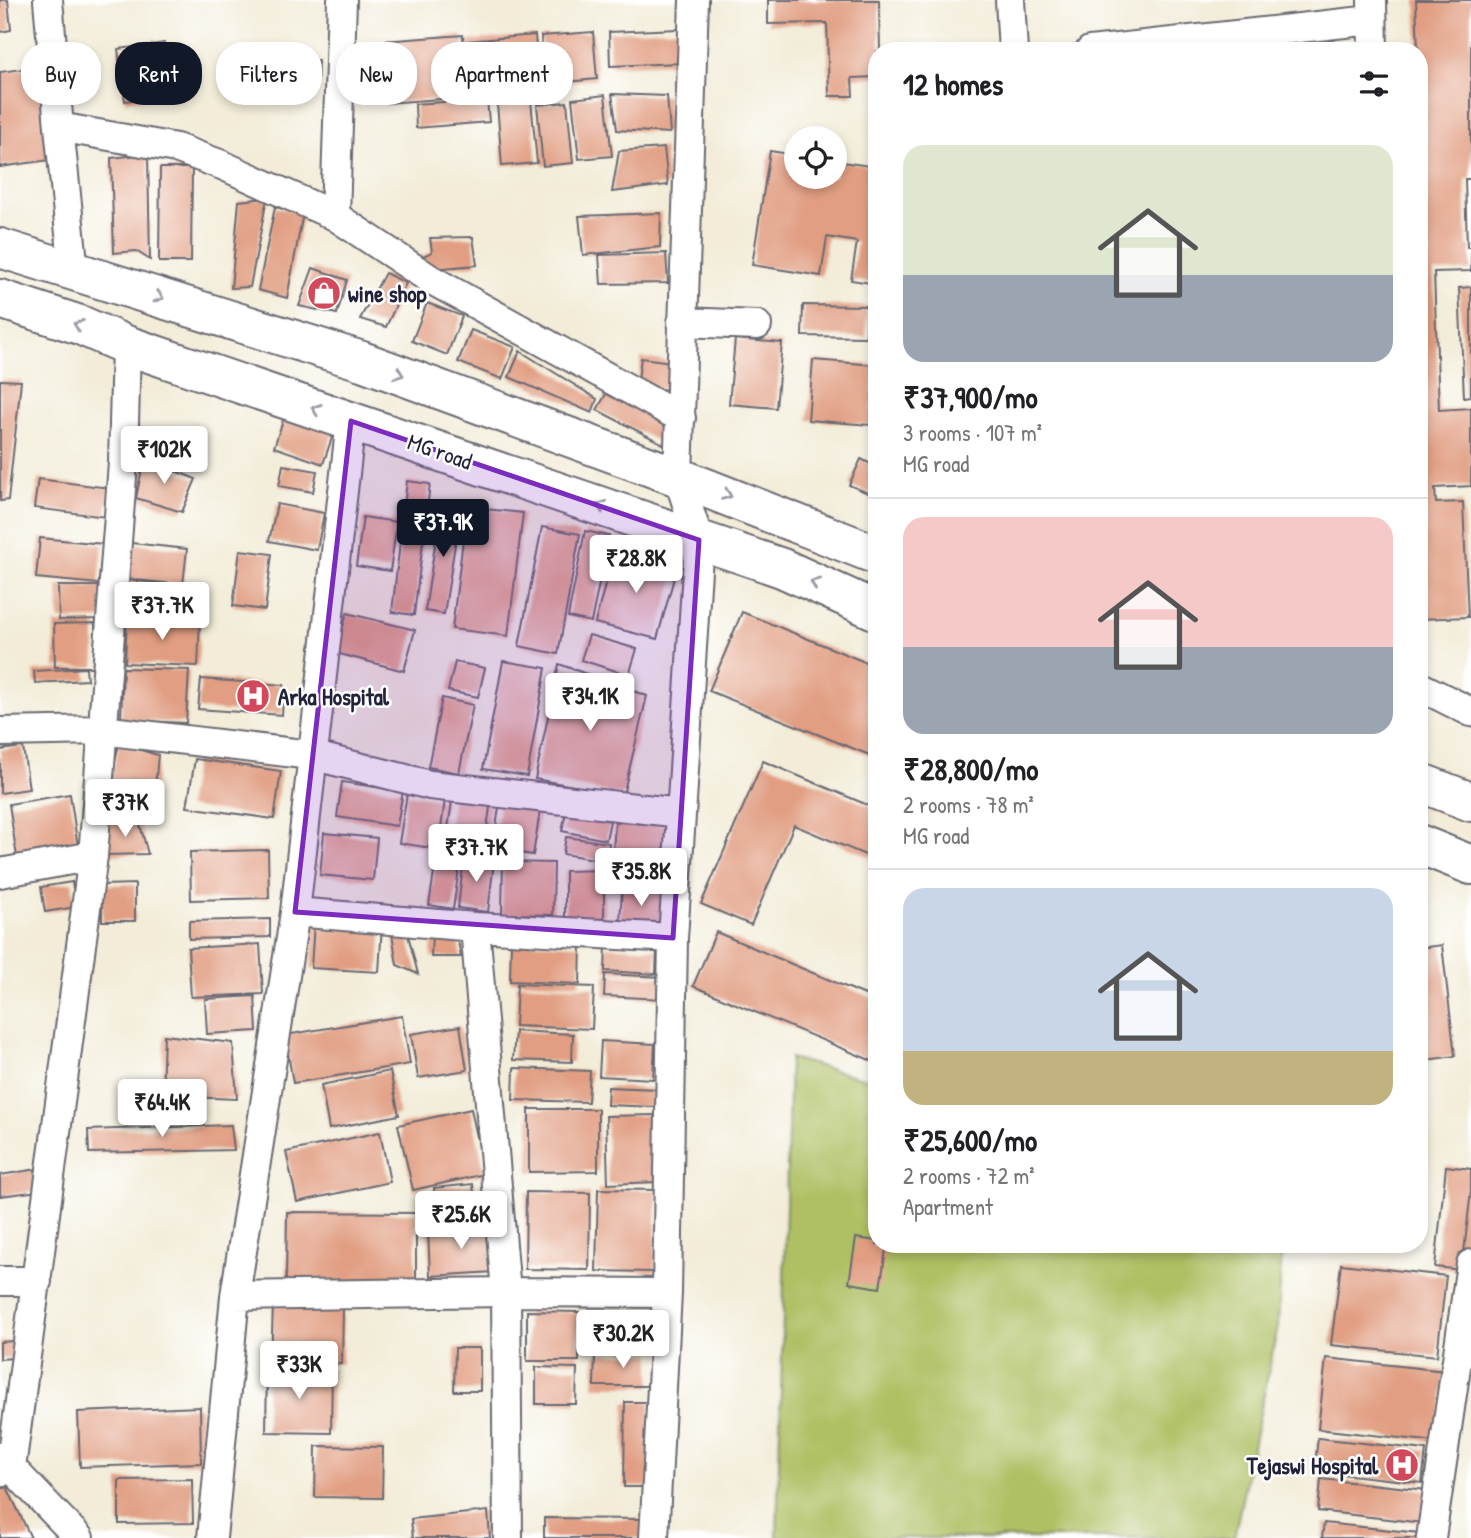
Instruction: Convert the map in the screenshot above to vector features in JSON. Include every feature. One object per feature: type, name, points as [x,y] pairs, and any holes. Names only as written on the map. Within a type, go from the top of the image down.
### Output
[{"type":"main road","points":[[0,248],[362,361],[764,509],[868,551]]},
{"type":"main road","name":"MG road","points":[[0,299],[80,325],[126,345],[782,568],[868,607]]},
{"type":"main road","points":[[1428,785],[1471,802]]},
{"type":"main road","points":[[1428,847],[1471,864]]},
{"type":"street","points":[[48,0],[74,272]]},
{"type":"street","points":[[335,216],[342,0]]},
{"type":"street","points":[[654,1538],[667,1293],[673,938],[699,540],[678,477],[694,0]]},
{"type":"street","points":[[1010,0],[1012,42]]},
{"type":"street","points":[[1152,42],[1372,10],[1373,42]]},
{"type":"street","points":[[59,127],[176,148],[222,165],[335,216],[430,279],[681,418]]},
{"type":"street","points":[[682,322],[757,325]]},
{"type":"street","points":[[79,1538],[4,1465],[37,1281],[93,856],[123,463],[126,345]]},
{"type":"street","points":[[212,1538],[235,1296],[295,912],[351,421]]},
{"type":"street","points":[[1428,690],[1471,712]]},
{"type":"street","points":[[0,732],[102,730],[311,755],[430,785],[681,813]]},
{"type":"street","points":[[0,873],[93,856]]},
{"type":"street","points":[[295,912],[475,927],[673,938]]},
{"type":"street","points":[[475,927],[506,1292],[508,1538]]},
{"type":"street","points":[[1431,1538],[1471,1265]]},
{"type":"street","points":[[0,1281],[37,1281]]},
{"type":"street","points":[[235,1296],[506,1292],[667,1293]]},
{"type":"highlighted area","points":[[351,421],[699,540],[673,938],[295,912]]},
{"type":"green space","points":[[790,1058],[868,1080],[868,1253],[1282,1253],[1278,1326],[1234,1538],[777,1538]]},
{"type":"building","points":[[0,0],[8,0],[11,30],[0,32]]},
{"type":"building","points":[[768,0],[879,0],[880,42],[868,42],[868,77],[852,78],[853,96],[829,96],[827,23],[768,24]]},
{"type":"building","points":[[1416,0],[1471,0],[1471,179],[1465,179],[1467,247],[1471,247],[1471,271],[1434,272],[1439,410],[1471,408],[1471,486],[1435,488],[1436,503],[1463,502],[1468,617],[1428,619],[1428,42],[1418,42]]},
{"type":"building","points":[[678,29],[680,63],[610,66],[609,32]]},
{"type":"building","points":[[593,32],[597,79],[573,81],[573,42],[542,42],[541,36]]},
{"type":"building","points":[[463,35],[463,42],[431,42],[431,100],[417,101],[417,42],[383,41]]},
{"type":"building","points":[[535,35],[536,42],[467,42]]},
{"type":"building","points":[[21,69],[21,105],[42,105],[50,160],[0,167],[0,72]]},
{"type":"building","points":[[612,94],[667,96],[670,133],[617,130]]},
{"type":"building","points":[[605,95],[612,156],[579,159],[573,99]]},
{"type":"building","points":[[417,104],[488,105],[489,122],[416,128]]},
{"type":"building","points":[[497,105],[531,105],[537,163],[502,166]]},
{"type":"building","points":[[537,105],[567,105],[573,163],[543,166]]},
{"type":"building","points":[[664,148],[668,185],[612,192],[619,151]]},
{"type":"building","points":[[770,151],[784,153],[784,189],[847,189],[847,163],[868,166],[868,283],[851,280],[857,242],[827,237],[821,276],[752,265]]},
{"type":"building","points":[[148,154],[150,260],[136,251],[114,253],[111,158]]},
{"type":"building","points":[[160,168],[192,168],[191,262],[159,262]]},
{"type":"building","points":[[267,198],[250,287],[231,288],[239,201]]},
{"type":"building","points":[[275,207],[303,213],[287,298],[258,290]]},
{"type":"building","points":[[661,213],[660,247],[583,255],[579,216]]},
{"type":"building","points":[[473,237],[477,265],[432,269],[421,257],[432,252],[430,238]]},
{"type":"building","points":[[666,253],[668,283],[601,284],[599,255]]},
{"type":"building","name":"wine shop","points":[[313,268],[347,280],[337,314],[299,306]]},
{"type":"building","points":[[385,273],[406,283],[386,327],[360,319]]},
{"type":"building","points":[[1471,287],[1471,396],[1464,397],[1459,288]]},
{"type":"building","points":[[427,303],[462,316],[447,355],[412,341]]},
{"type":"building","points":[[803,305],[867,306],[866,337],[802,336]]},
{"type":"building","points":[[471,330],[515,347],[502,379],[458,362]]},
{"type":"building","points":[[735,339],[782,343],[776,408],[729,404]]},
{"type":"building","points":[[520,351],[597,399],[592,413],[509,377]]},
{"type":"building","points":[[641,358],[680,363],[676,391],[637,386]]},
{"type":"building","points":[[813,360],[868,364],[868,425],[808,420]]},
{"type":"building","points":[[0,380],[21,381],[8,500],[0,501]]},
{"type":"building","points":[[607,392],[677,428],[667,446],[597,410]]},
{"type":"building","points":[[286,412],[335,429],[323,464],[274,447]]},
{"type":"building","points":[[144,459],[196,479],[182,512],[136,498]]},
{"type":"building","points":[[861,459],[868,462],[868,493],[849,485]]},
{"type":"building","points":[[283,465],[317,471],[313,492],[279,486]]},
{"type":"building","points":[[38,479],[110,488],[106,517],[34,508]]},
{"type":"building","points":[[407,481],[430,484],[414,615],[392,612]]},
{"type":"building","points":[[277,504],[324,513],[317,550],[269,541]]},
{"type":"building","points":[[441,505],[461,507],[444,614],[425,611]]},
{"type":"building","points":[[467,507],[523,513],[508,636],[452,629]]},
{"type":"building","points":[[363,517],[397,522],[390,571],[356,566]]},
{"type":"building","points":[[542,527],[580,534],[558,654],[519,646]]},
{"type":"building","points":[[585,531],[609,536],[591,622],[568,617]]},
{"type":"building","points":[[40,538],[103,544],[99,584],[36,578]]},
{"type":"building","points":[[131,543],[187,549],[183,585],[127,579]]},
{"type":"building","points":[[240,550],[272,554],[265,610],[233,606]]},
{"type":"building","points":[[614,551],[677,567],[657,639],[595,623]]},
{"type":"building","points":[[127,580],[165,584],[162,617],[123,612]]},
{"type":"building","points":[[58,586],[101,586],[102,619],[59,620]]},
{"type":"building","points":[[742,612],[868,663],[868,754],[709,691]]},
{"type":"building","points":[[347,613],[415,630],[404,671],[336,653]]},
{"type":"building","points":[[127,617],[200,620],[198,666],[125,663]]},
{"type":"building","points":[[95,623],[95,667],[55,667],[54,624]]},
{"type":"building","points":[[589,635],[637,649],[629,675],[581,660]]},
{"type":"building","points":[[503,661],[546,668],[527,776],[483,769]]},
{"type":"building","points":[[455,662],[485,668],[478,697],[448,691]]},
{"type":"building","points":[[559,664],[647,696],[623,795],[535,779]]},
{"type":"building","points":[[86,668],[87,680],[35,683],[34,671]]},
{"type":"building","points":[[123,668],[189,670],[186,723],[121,720]]},
{"type":"building","points":[[201,679],[284,685],[282,715],[198,709]]},
{"type":"building","points":[[442,698],[473,705],[459,773],[428,767]]},
{"type":"building","points":[[119,744],[158,755],[152,822],[133,817],[102,815]]},
{"type":"building","points":[[23,747],[29,789],[0,793],[0,750]]},
{"type":"building","points":[[195,759],[281,771],[274,819],[187,807]]},
{"type":"building","points":[[763,761],[868,805],[868,856],[794,825],[751,925],[701,904]]},
{"type":"building","points":[[342,782],[403,791],[397,826],[337,817]]},
{"type":"building","points":[[70,794],[79,854],[18,864],[9,804]]},
{"type":"building","points":[[407,794],[445,800],[438,849],[399,843]]},
{"type":"building","points":[[453,795],[491,801],[483,854],[445,848]]},
{"type":"building","points":[[500,800],[541,805],[533,855],[493,849]]},
{"type":"building","points":[[566,812],[610,821],[606,840],[562,831]]},
{"type":"building","points":[[139,821],[148,854],[106,855],[105,823]]},
{"type":"building","points":[[615,822],[669,825],[665,888],[611,885]]},
{"type":"building","points":[[324,833],[377,838],[373,880],[320,875]]},
{"type":"building","points":[[566,837],[609,843],[606,861],[563,854]]},
{"type":"building","points":[[268,850],[269,898],[191,900],[190,852]]},
{"type":"building","points":[[437,853],[461,856],[453,909],[429,905]]},
{"type":"building","points":[[464,857],[494,861],[488,912],[458,908]]},
{"type":"building","points":[[503,862],[554,863],[553,915],[502,914]]},
{"type":"building","points":[[604,870],[604,926],[565,926],[565,871]]},
{"type":"building","points":[[72,882],[76,907],[45,912],[41,887]]},
{"type":"building","points":[[135,884],[135,921],[102,921],[102,885]]},
{"type":"building","points":[[622,889],[663,892],[661,926],[620,924]]},
{"type":"building","points":[[270,919],[270,937],[189,939],[189,921]]},
{"type":"building","points":[[314,922],[382,925],[379,972],[311,968]]},
{"type":"building","points":[[456,931],[461,957],[431,957],[432,933]]},
{"type":"building","points":[[716,932],[868,996],[868,1059],[693,986]]},
{"type":"building","points":[[392,933],[408,935],[418,974],[397,965]]},
{"type":"building","points":[[511,942],[581,945],[580,984],[510,981]]},
{"type":"building","points":[[260,944],[263,994],[191,997],[188,948]]},
{"type":"building","points":[[1442,945],[1455,1056],[1428,1060],[1428,947]]},
{"type":"building","points":[[606,946],[657,949],[656,974],[605,971]]},
{"type":"building","points":[[605,974],[663,977],[662,999],[604,996]]},
{"type":"building","points":[[517,984],[594,987],[592,1029],[515,1026]]},
{"type":"building","points":[[255,996],[257,1031],[207,1034],[205,999]]},
{"type":"building","points":[[402,1016],[410,1064],[293,1083],[285,1035]]},
{"type":"building","points":[[460,1026],[467,1070],[418,1078],[411,1034]]},
{"type":"building","points":[[515,1031],[573,1034],[572,1062],[513,1060]]},
{"type":"building","points":[[164,1035],[233,1043],[237,1099],[162,1096]]},
{"type":"building","points":[[601,1041],[655,1044],[653,1079],[599,1076]]},
{"type":"building","points":[[514,1068],[590,1071],[588,1102],[513,1100]]},
{"type":"building","points":[[390,1071],[399,1115],[329,1129],[321,1085]]},
{"type":"building","points":[[608,1087],[657,1089],[656,1107],[607,1105]]},
{"type":"building","points":[[471,1109],[485,1174],[413,1190],[398,1125]]},
{"type":"building","points":[[529,1109],[598,1109],[598,1171],[529,1172]]},
{"type":"building","points":[[655,1115],[657,1182],[608,1184],[606,1116]]},
{"type":"building","points":[[231,1125],[234,1150],[89,1153],[88,1130]]},
{"type":"building","points":[[380,1132],[390,1182],[297,1202],[286,1152]]},
{"type":"building","points":[[1446,1166],[1471,1169],[1462,1270],[1435,1267]]},
{"type":"building","points":[[44,1168],[47,1190],[0,1196],[0,1175]]},
{"type":"building","points":[[473,1184],[477,1218],[437,1222],[434,1188]]},
{"type":"building","points":[[598,1189],[657,1190],[655,1272],[596,1271]]},
{"type":"building","points":[[526,1192],[590,1193],[589,1270],[525,1269]]},
{"type":"building","points":[[287,1212],[416,1213],[416,1283],[286,1282]]},
{"type":"building","points":[[492,1226],[494,1272],[430,1276],[428,1230]]},
{"type":"building","points":[[856,1238],[868,1240],[868,1253],[886,1253],[880,1288],[849,1283]]},
{"type":"building","points":[[1341,1264],[1446,1276],[1437,1356],[1331,1345]]},
{"type":"building","points":[[273,1305],[343,1307],[342,1364],[271,1362]]},
{"type":"building","points":[[527,1311],[579,1312],[579,1361],[527,1361]]},
{"type":"building","points":[[593,1317],[645,1318],[645,1345],[593,1345]]},
{"type":"building","points":[[13,1341],[14,1358],[0,1359],[0,1342]]},
{"type":"building","points":[[455,1348],[480,1348],[480,1391],[454,1391]]},
{"type":"building","points":[[595,1354],[651,1354],[651,1386],[594,1386]]},
{"type":"building","points":[[1326,1358],[1445,1371],[1437,1442],[1318,1429]]},
{"type":"building","points":[[536,1367],[577,1368],[576,1404],[536,1404]]},
{"type":"building","points":[[267,1368],[332,1369],[331,1433],[266,1432]]},
{"type":"building","points":[[625,1402],[650,1402],[649,1487],[624,1487]]},
{"type":"building","points":[[200,1407],[201,1463],[80,1467],[78,1412]]},
{"type":"building","points":[[1318,1438],[1426,1450],[1422,1483],[1314,1471]]},
{"type":"building","points":[[316,1446],[383,1447],[382,1498],[315,1497]]},
{"type":"building","points":[[192,1479],[193,1523],[119,1524],[119,1480]]},
{"type":"building","points":[[1321,1479],[1427,1490],[1423,1523],[1318,1511]]},
{"type":"building","points":[[7,1487],[31,1538],[0,1538],[0,1489]]},
{"type":"building","points":[[488,1511],[490,1538],[413,1538],[411,1519]]},
{"type":"building","points":[[544,1518],[642,1519],[642,1538],[544,1538]]},
{"type":"building","points":[[1324,1523],[1419,1533],[1418,1538],[1322,1538]]},
{"type":"place","name":"wine shop","points":[[324,293]]},
{"type":"place","name":"Arka Hospital","points":[[253,696]]},
{"type":"place","name":"Tejaswi Hospital","points":[[1402,1465]]}]
